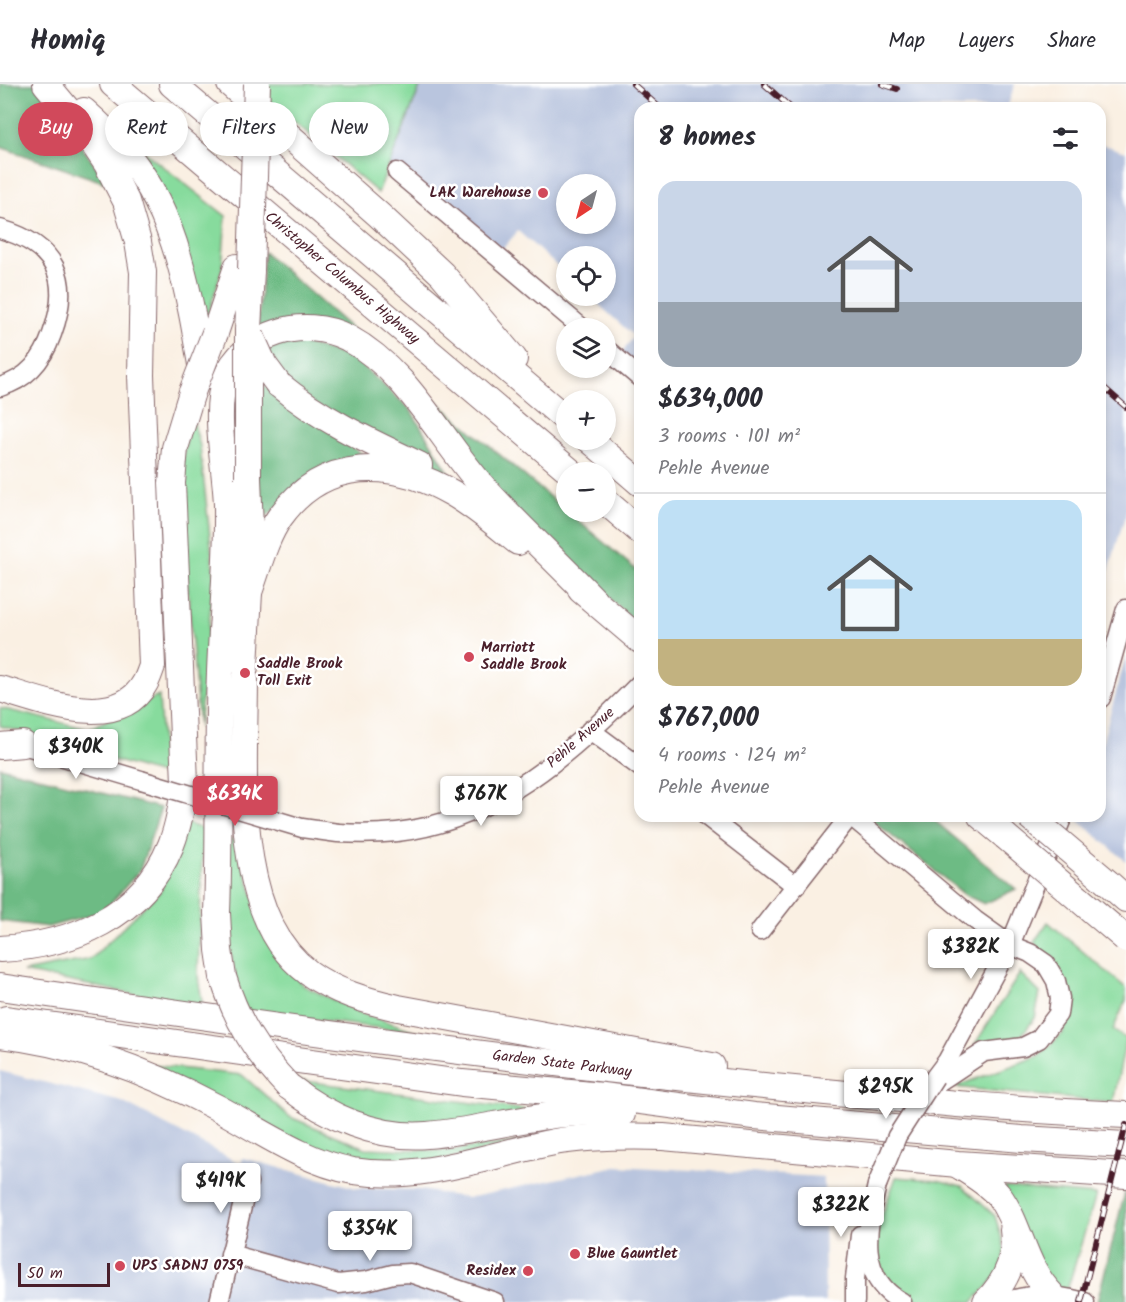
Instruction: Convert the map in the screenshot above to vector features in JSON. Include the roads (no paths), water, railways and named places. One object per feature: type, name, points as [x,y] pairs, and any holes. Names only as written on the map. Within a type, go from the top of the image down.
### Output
[{"type":"highway","points":[[0,689],[73,709],[95,711],[116,706],[131,698],[145,684],[152,666],[141,375],[143,272],[138,242],[126,201],[107,164],[82,127],[45,84]]},
{"type":"highway","points":[[53,84],[104,129],[130,159],[153,194],[169,232],[184,275],[193,318],[209,416],[226,556]]},
{"type":"highway","name":"Christopher Columbus Highway","points":[[113,84],[559,462]]},
{"type":"highway","points":[[172,84],[556,410]]},
{"type":"highway","points":[[230,84],[379,215],[442,274],[556,407]]},
{"type":"highway","points":[[245,84],[244,269],[248,330],[248,478],[251,555],[245,673],[247,833],[260,902],[272,929],[290,954],[309,973],[364,1000],[874,1096]]},
{"type":"highway","points":[[0,949],[31,947],[64,939],[100,925],[136,898],[171,845],[185,782],[172,483],[175,448],[192,392],[214,333],[244,269],[257,84]]},
{"type":"highway","points":[[144,306],[150,358],[152,462],[168,638],[179,674]]},
{"type":"highway","points":[[530,537],[483,487],[411,392],[367,350],[345,337],[321,329],[297,327],[274,332],[250,346],[235,360],[224,382],[220,400],[226,504],[226,556],[220,671],[217,913],[223,977],[240,1022],[252,1044],[267,1064],[302,1098],[342,1120],[368,1129],[394,1134],[427,1136],[574,1113],[608,1112],[694,1123],[754,1116]]},
{"type":"highway","points":[[248,330],[264,365],[278,384],[296,400],[469,492],[530,537],[555,559],[594,600]]},
{"type":"highway","points":[[602,450],[634,478]]},
{"type":"highway","points":[[249,592],[271,533],[280,517],[296,498],[316,483],[336,474],[360,469],[385,468],[452,493],[594,600],[634,635]]},
{"type":"highway","points":[[616,511],[634,526]]},
{"type":"highway","points":[[988,822],[1126,939]]},
{"type":"highway","points":[[1036,822],[1126,899]]},
{"type":"highway","points":[[0,931],[11,935],[39,937],[100,925]]},
{"type":"highway","name":"Garden State Parkway","points":[[0,987],[457,1052],[722,1082],[955,1104],[1126,1115]]},
{"type":"highway","name":"Garden State Parkway","points":[[0,1019],[462,1083],[603,1096],[754,1116],[1022,1139],[1126,1145]]},
{"type":"highway","points":[[0,1035],[81,1051],[135,1069],[181,1089],[287,1147],[321,1162],[353,1171],[387,1173],[422,1171],[555,1142],[621,1136],[674,1138],[958,1164],[1126,1175]]},
{"type":"highway","points":[[958,1164],[982,1180],[998,1195],[1011,1217],[1036,1276],[1052,1295]]},
{"type":"highway","points":[[986,1302],[999,1287],[1014,1256],[1011,1217]]},
{"type":"street","points":[[397,172],[570,318]]},
{"type":"street","points":[[0,229],[20,235],[42,250],[58,275],[61,291],[57,322],[42,358],[21,378],[0,387]]},
{"type":"street","points":[[616,358],[634,373]]},
{"type":"street","points":[[1106,680],[1126,609]]},
{"type":"street","name":"Pehle Avenue","points":[[8,743],[302,828],[338,833],[400,832],[431,826],[462,816],[520,788],[546,769],[634,692]]},
{"type":"street","points":[[590,730],[634,763]]},
{"type":"street","points":[[714,822],[796,886]]},
{"type":"street","points":[[760,931],[846,822]]},
{"type":"street","points":[[858,822],[975,920],[1010,945],[1030,953],[1046,964],[1056,981],[1060,998],[1058,1014],[1039,1039],[1023,1047],[984,1052],[953,1064]]},
{"type":"street","points":[[855,1302],[855,1279],[864,1214],[897,1136],[924,1092],[953,1064],[1010,945],[1061,822]]},
{"type":"street","points":[[219,1302],[248,1182]]},
{"type":"street","points":[[877,1185],[868,1225],[868,1251],[873,1272],[884,1289],[902,1302]]},
{"type":"street","points":[[230,1254],[338,1284],[410,1273],[495,1302]]},
{"type":"street","points":[[1004,1302],[1036,1294],[1084,1302]]},
{"type":"railway","points":[[633,84],[653,102]]},
{"type":"railway","points":[[764,84],[784,102]]},
{"type":"railway","points":[[882,84],[897,89]]},
{"type":"railway","points":[[1106,389],[1126,407]]},
{"type":"railway","points":[[1081,1302],[1126,1125]]},
{"type":"place","name":"LAK Warehouse","points":[[543,193]]},
{"type":"place","name":"Marriott Saddle Brook","points":[[469,657]]},
{"type":"place","name":"Saddle Brook Toll Exit","points":[[245,673]]},
{"type":"place","name":"Blue Gauntlet","points":[[575,1254]]},
{"type":"place","name":"UPS SADNJ 0759","points":[[120,1266]]},
{"type":"place","name":"Residex","points":[[528,1271]]}]
